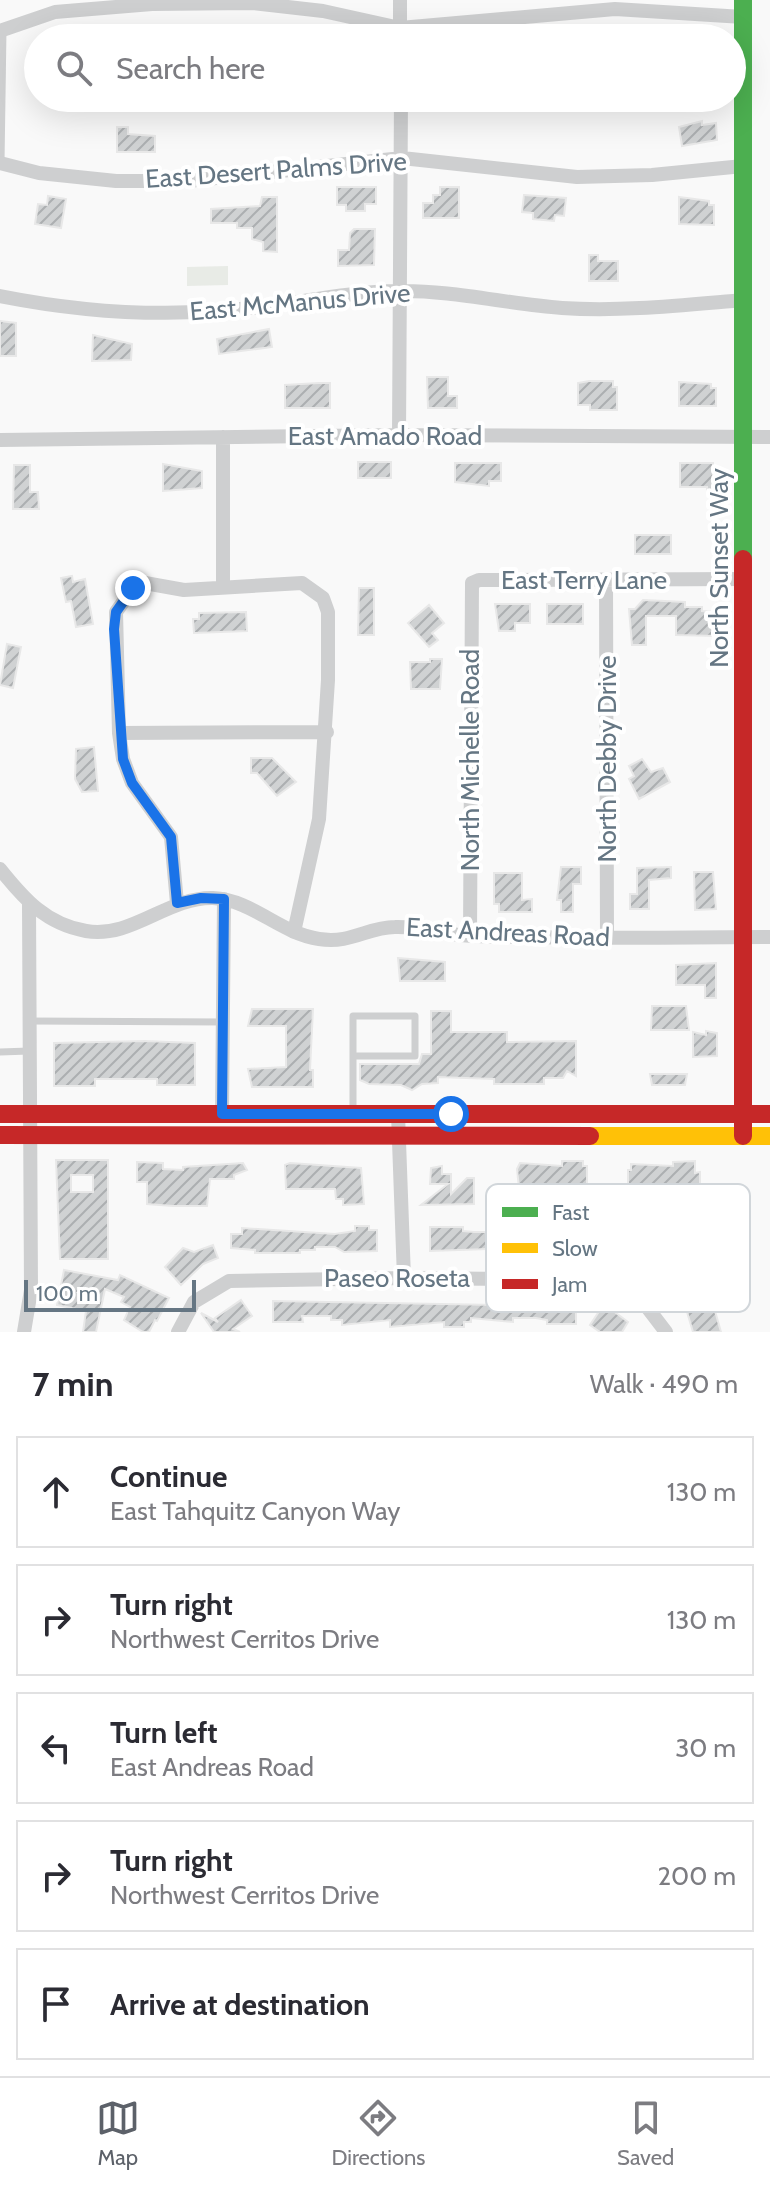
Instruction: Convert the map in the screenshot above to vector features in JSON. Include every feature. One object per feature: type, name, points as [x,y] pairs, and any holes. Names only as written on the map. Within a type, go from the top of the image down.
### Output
[{"type":"main road","name":"North Sunset Way","points":[[743,112],[746,938],[743,1136]]},
{"type":"main road","points":[[0,1114],[770,1114]]},
{"type":"main road","points":[[0,1135],[770,1136]]},
{"type":"street","points":[[400,0],[400,24]]},
{"type":"street","points":[[2,31],[55,12],[152,4],[253,3],[323,11],[368,24]]},
{"type":"street","points":[[481,24],[615,9],[743,8]]},
{"type":"street","points":[[399,435],[401,112]]},
{"type":"street","name":"East Desert Palms Drive","points":[[1,163],[39,173],[116,181],[188,181],[402,158],[577,177],[652,175],[743,166]]},
{"type":"street","name":"East McManus Drive","points":[[0,296],[42,304],[151,314],[229,310],[342,293],[401,290],[564,308],[661,307],[744,300]]},
{"type":"street","name":"East Amado Road","points":[[0,440],[399,435],[770,437]]},
{"type":"street","points":[[223,437],[223,585]]},
{"type":"street","name":"East Terry Lane","points":[[472,583],[479,580],[745,579]]},
{"type":"street","name":"North Debby Drive","points":[[606,580],[607,938]]},
{"type":"street","points":[[177,903],[171,837],[132,783],[119,733],[114,629],[116,612],[122,599],[133,588],[145,583],[184,590],[223,585],[244,589],[302,583],[323,598],[328,612],[327,732],[319,819],[294,932]]},
{"type":"street","name":"North Michelle Road","points":[[470,936],[472,583]]},
{"type":"street","points":[[119,733],[327,732]]},
{"type":"street","name":"East Andreas Road","points":[[0,869],[29,905],[53,920],[87,931],[131,926],[177,903],[201,898],[242,902],[294,932],[337,940],[356,939],[396,927],[470,936],[770,937]]},
{"type":"street","points":[[222,1114],[224,899]]},
{"type":"street","points":[[24,1332],[31,1290],[29,905]]},
{"type":"street","points":[[398,1114],[404,1278]]},
{"type":"street","name":"Paseo Roseta","points":[[178,1332],[194,1302],[229,1281],[486,1279]]},
{"type":"street","name":"Paseo Roseta","points":[[651,1312],[666,1332]]},
{"type":"lane","points":[[1,163],[2,31]]},
{"type":"lane","points":[[353,1056],[415,1056],[415,1016],[353,1016],[353,1056],[353,1114]]},
{"type":"lane","points":[[29,1021],[223,1022]]},
{"type":"lane","points":[[0,1052],[29,1051]]},
{"type":"shaded area","points":[[228,266],[228,285],[187,286],[187,267]]},
{"type":"building","points":[[702,121],[702,125],[716,123],[717,140],[682,146],[679,127]]},
{"type":"building","points":[[117,127],[128,127],[128,134],[155,136],[155,152],[117,152]]},
{"type":"building","points":[[337,187],[376,187],[376,204],[365,204],[365,211],[346,211],[346,205],[337,205]]},
{"type":"building","points":[[440,187],[459,187],[459,218],[423,218],[423,203],[433,203],[433,195],[440,195]]},
{"type":"building","points":[[524,195],[566,198],[564,216],[555,215],[554,221],[533,219],[533,213],[522,212]]},
{"type":"building","points":[[48,196],[66,199],[61,228],[35,224],[38,204],[47,205]]},
{"type":"building","points":[[262,197],[277,197],[277,252],[263,251],[263,242],[252,239],[252,228],[237,228],[237,223],[211,223],[211,209],[260,206]]},
{"type":"building","points":[[679,197],[709,201],[709,205],[714,205],[714,225],[679,224]]},
{"type":"building","points":[[354,229],[375,229],[374,265],[338,266],[338,250],[349,250],[350,233]]},
{"type":"building","points":[[589,255],[598,255],[598,261],[618,261],[618,281],[589,281]]},
{"type":"building","points":[[0,321],[16,323],[16,356],[0,356]]},
{"type":"building","points":[[269,329],[272,347],[219,354],[217,339]]},
{"type":"building","points":[[93,335],[132,344],[131,360],[92,361]]},
{"type":"building","points":[[427,377],[448,377],[448,396],[457,396],[457,408],[428,408]]},
{"type":"building","points":[[613,381],[613,387],[617,387],[617,410],[590,410],[590,405],[578,405],[578,383]]},
{"type":"building","points":[[679,382],[711,384],[711,388],[716,388],[716,406],[679,406]]},
{"type":"building","points":[[330,383],[330,408],[285,408],[285,385]]},
{"type":"building","points":[[358,462],[391,462],[391,478],[358,478]]},
{"type":"building","points":[[455,463],[501,463],[501,481],[489,481],[489,486],[455,482]]},
{"type":"building","points":[[680,463],[713,463],[713,482],[719,482],[719,495],[707,495],[707,487],[680,487]]},
{"type":"building","points":[[163,464],[202,471],[202,488],[163,491]]},
{"type":"building","points":[[14,465],[30,465],[30,492],[38,492],[39,509],[13,509]]},
{"type":"building","points":[[635,535],[671,535],[671,554],[635,554]]},
{"type":"building","points":[[72,576],[73,582],[85,579],[93,624],[76,627],[71,601],[66,602],[61,578]]},
{"type":"building","points":[[359,588],[374,588],[374,635],[358,635]]},
{"type":"building","points":[[643,600],[685,602],[685,607],[702,607],[702,611],[717,612],[717,636],[676,635],[676,616],[646,616],[646,645],[632,645],[629,609],[635,609]]},
{"type":"building","points":[[495,604],[530,604],[530,623],[515,623],[515,631],[499,631]]},
{"type":"building","points":[[547,604],[583,604],[583,624],[547,624]]},
{"type":"building","points":[[429,605],[444,623],[432,633],[438,640],[429,647],[408,623]]},
{"type":"building","points":[[246,612],[247,631],[194,633],[193,619],[199,619],[199,613]]},
{"type":"building","points":[[7,644],[21,647],[13,688],[0,685]]},
{"type":"building","points":[[430,659],[442,659],[440,689],[411,689],[410,662],[430,662]]},
{"type":"building","points":[[94,747],[98,791],[82,792],[75,779],[76,749]]},
{"type":"building","points":[[251,758],[272,758],[296,782],[277,796],[257,773],[251,773]]},
{"type":"building","points":[[642,759],[651,772],[663,768],[670,782],[639,799],[629,779],[634,776],[629,766]]},
{"type":"building","points":[[561,867],[581,867],[581,884],[573,884],[573,912],[561,912],[561,900],[557,900]]},
{"type":"building","points":[[671,867],[671,878],[649,880],[649,909],[630,909],[630,894],[637,894],[637,868]]},
{"type":"building","points":[[694,872],[713,872],[716,909],[695,910]]},
{"type":"building","points":[[494,873],[522,873],[522,900],[532,899],[532,912],[499,912],[499,904],[494,904]]},
{"type":"building","points":[[398,958],[445,962],[445,981],[400,981]]},
{"type":"building","points":[[716,963],[716,998],[705,998],[705,985],[676,985],[676,965]]},
{"type":"building","points":[[652,1006],[686,1006],[689,1030],[651,1030]]},
{"type":"building","points":[[252,1009],[313,1009],[310,1070],[313,1070],[313,1087],[252,1087],[248,1069],[286,1067],[286,1026],[248,1026]]},
{"type":"building","points":[[431,1011],[451,1011],[451,1032],[507,1032],[507,1042],[576,1041],[576,1076],[567,1071],[563,1078],[544,1078],[544,1084],[494,1084],[494,1079],[438,1077],[438,1083],[422,1084],[412,1090],[401,1085],[369,1084],[360,1080],[360,1064],[419,1064],[422,1054],[431,1054]]},
{"type":"building","points":[[706,1031],[717,1033],[717,1056],[693,1057],[693,1032],[706,1035]]},
{"type":"building","points":[[54,1043],[195,1043],[195,1085],[157,1085],[157,1079],[95,1079],[95,1086],[54,1086]]},
{"type":"building","points":[[650,1074],[687,1074],[685,1085],[652,1085]]},
{"type":"building","points":[[56,1160],[108,1160],[108,1259],[60,1259]],"holes":[[[71,1175],[93,1175],[93,1192],[71,1192]]]},
{"type":"building","points":[[562,1161],[583,1161],[583,1166],[587,1166],[587,1184],[519,1184],[517,1169],[520,1163],[562,1166]]},
{"type":"building","points":[[695,1161],[695,1173],[700,1172],[700,1184],[628,1184],[631,1164],[673,1166],[673,1162]]},
{"type":"building","points":[[137,1162],[163,1163],[163,1169],[183,1170],[183,1167],[243,1163],[247,1170],[234,1175],[234,1179],[210,1179],[207,1206],[173,1206],[147,1204],[147,1182],[137,1182]]},
{"type":"building","points":[[285,1165],[361,1168],[364,1204],[343,1205],[343,1199],[336,1199],[335,1189],[286,1189]]},
{"type":"building","points":[[442,1166],[442,1174],[451,1174],[451,1194],[467,1178],[474,1178],[474,1204],[421,1205],[448,1184],[430,1184],[431,1168]]},
{"type":"building","points":[[355,1226],[369,1226],[369,1230],[377,1230],[377,1251],[344,1252],[335,1247],[315,1247],[315,1250],[300,1250],[300,1253],[255,1253],[255,1250],[231,1248],[231,1234],[242,1234],[242,1228],[335,1234],[355,1231]]},
{"type":"building","points":[[430,1227],[463,1227],[463,1231],[486,1232],[486,1249],[430,1251]]},
{"type":"building","points":[[213,1245],[218,1258],[203,1264],[181,1285],[165,1267],[183,1248],[194,1252]]},
{"type":"building","points":[[64,1270],[118,1280],[120,1275],[169,1298],[149,1332],[143,1332],[124,1320],[130,1307],[121,1302],[124,1297],[105,1289],[96,1332],[83,1332],[86,1311],[57,1305]]},
{"type":"building","points":[[241,1300],[252,1316],[233,1329],[240,1332],[214,1332],[201,1313],[218,1322],[215,1318]]},
{"type":"building","points":[[273,1301],[486,1305],[486,1312],[576,1312],[576,1324],[547,1324],[547,1320],[536,1318],[513,1318],[513,1322],[471,1318],[471,1322],[464,1322],[464,1327],[444,1327],[444,1322],[390,1327],[390,1320],[342,1325],[342,1320],[331,1320],[331,1316],[302,1316],[303,1322],[273,1322]]},
{"type":"building","points":[[599,1312],[615,1312],[628,1322],[622,1332],[600,1332],[590,1325]]},
{"type":"building","points":[[687,1312],[715,1312],[721,1332],[693,1332]]},
{"type":"traffic: fast","points":[[743,0],[743,24]]},
{"type":"traffic: fast","points":[[743,112],[743,559]]},
{"type":"traffic: slow","points":[[590,1136],[770,1136]]},
{"type":"traffic: jam","points":[[743,559],[743,1136]]},
{"type":"traffic: jam","points":[[0,1114],[770,1114]]},
{"type":"traffic: jam","points":[[0,1135],[590,1136]]},
{"type":"route","points":[[133,588],[122,599],[116,612],[114,629],[123,759],[132,783],[171,837],[177,903],[201,898],[224,899],[222,1114],[451,1114]]}]
